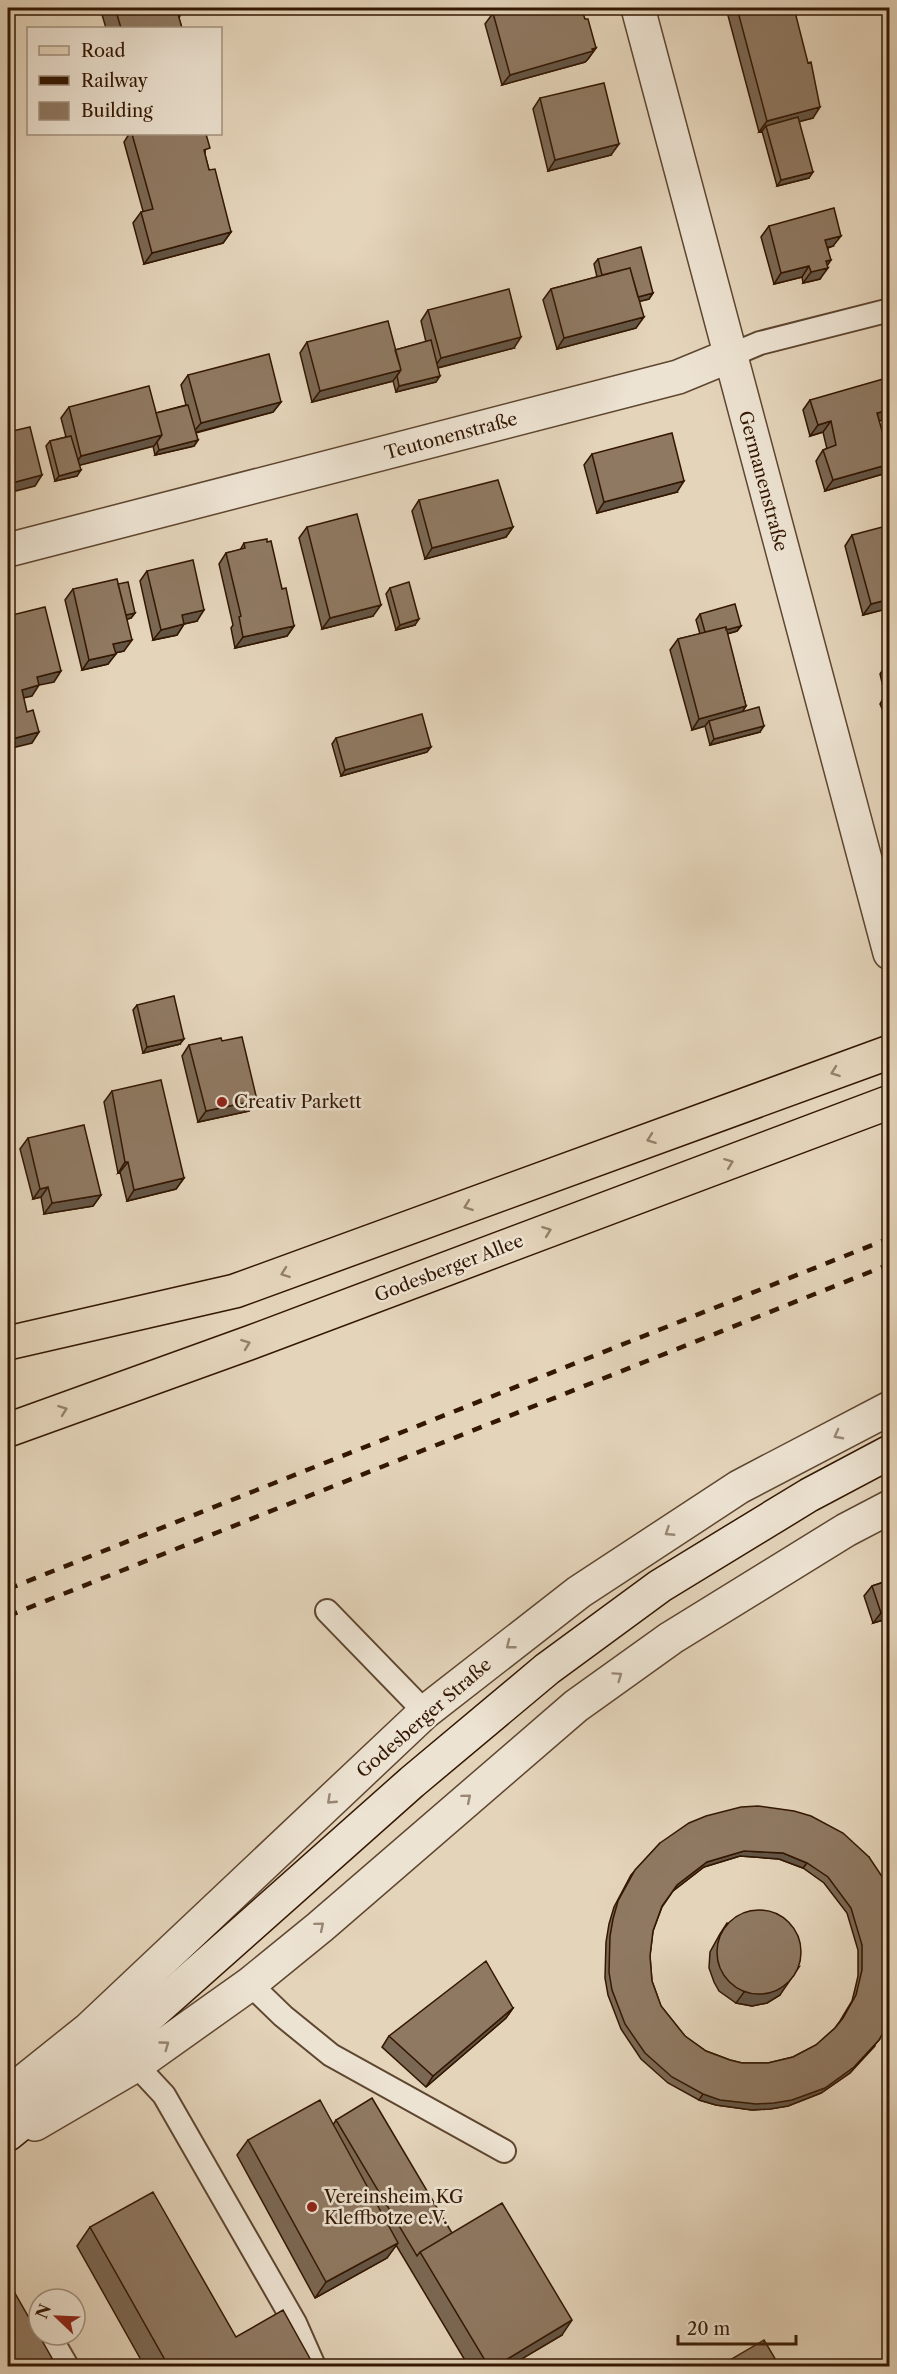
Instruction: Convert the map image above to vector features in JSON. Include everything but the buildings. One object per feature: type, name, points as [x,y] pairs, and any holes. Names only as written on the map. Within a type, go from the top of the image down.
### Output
[{"type":"main road","points":[[8,1343],[235,1291],[890,1052]]},
{"type":"main road","name":"Godesberger Allee","points":[[8,1430],[249,1343],[890,1102]]},
{"type":"street","name":"Germanenstraße","points":[[638,8],[890,953]]},
{"type":"street","name":"Teutonenstraße","points":[[8,550],[678,377],[729,356]]},
{"type":"street","name":"Godesberger Straße","points":[[8,2094],[89,2029],[425,1712],[579,1592],[739,1486],[890,1408]]},
{"type":"street","points":[[8,2134],[107,2054],[412,1782],[547,1669],[660,1586],[809,1495],[890,1452]]},
{"type":"street","points":[[8,2140],[136,2066],[250,1984],[320,1927],[576,1706],[671,1638],[846,1530],[890,1507]]},
{"type":"lane","name":"Teutonenstraße","points":[[729,356],[760,343],[890,310]]},
{"type":"lane","points":[[327,1611],[425,1712]]},
{"type":"lane","points":[[250,1984],[283,2016],[331,2055],[504,2151]]},
{"type":"lane","points":[[136,2066],[164,2094],[295,2323],[314,2367]]},
{"type":"lane","points":[[56,2347],[67,2367]]},
{"type":"railway","points":[[8,1589],[890,1238]]},
{"type":"railway","points":[[8,1616],[890,1264]]},
{"type":"place","name":"Creativ Parkett","points":[[222,1102]]},
{"type":"place","name":"Vereinsheim KG Kleffbotze e.V.","points":[[312,2207]]}]
